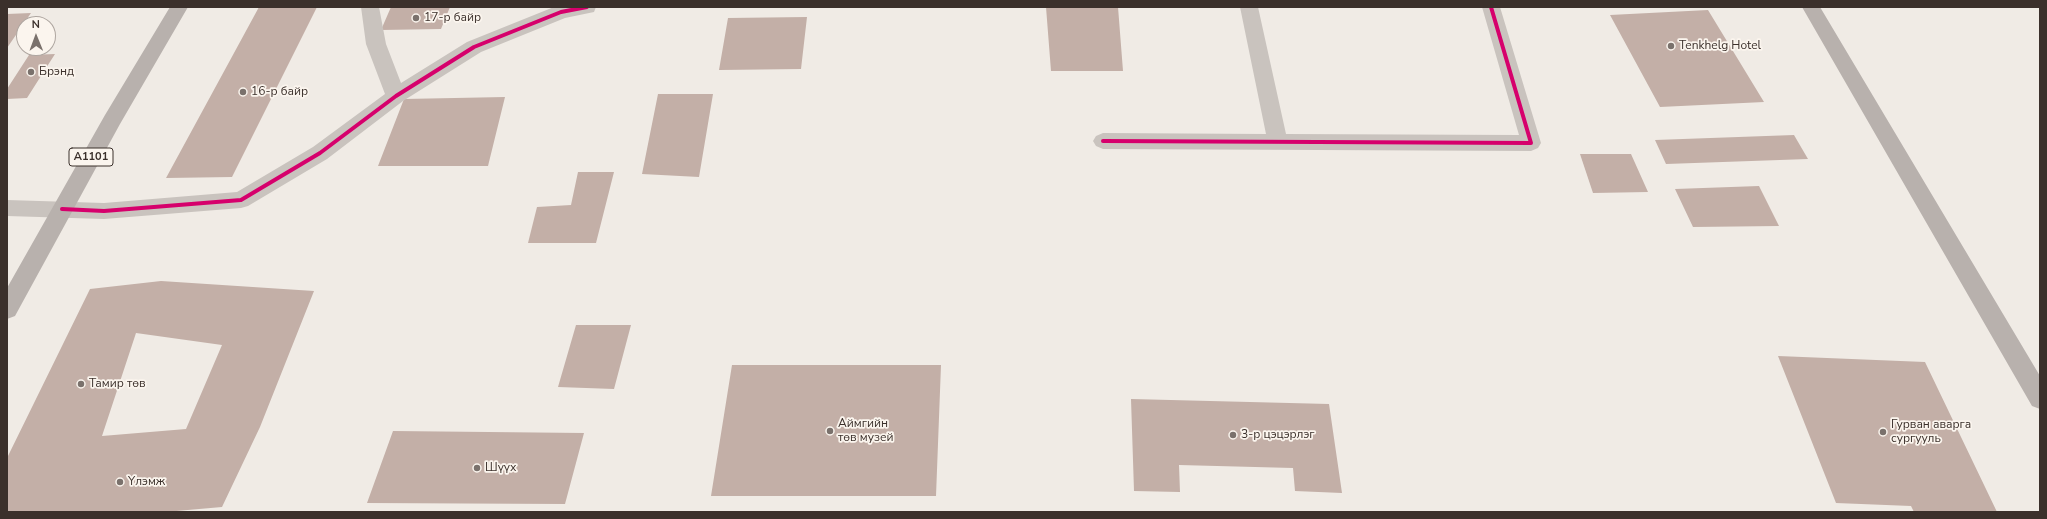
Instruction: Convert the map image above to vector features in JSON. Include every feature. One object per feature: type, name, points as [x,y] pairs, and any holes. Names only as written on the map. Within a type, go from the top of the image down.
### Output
[{"type":"main road","name":"A1101","points":[[7,309],[62,209],[178,7]]},
{"type":"main road","points":[[1811,7],[2040,398]]},
{"type":"street","points":[[370,7],[376,44],[396,96]]},
{"type":"street","points":[[7,208],[104,211],[241,200],[320,153],[396,96],[474,47],[561,12],[586,7]]},
{"type":"street","points":[[1249,7],[1278,142]]},
{"type":"street","points":[[1103,141],[1531,143],[1491,7]]},
{"type":"building","name":"16-р байр","points":[[259,7],[317,7],[232,177],[166,178]]},
{"type":"building","name":"17-р байр","points":[[391,7],[450,7],[441,29],[381,30]]},
{"type":"building","points":[[1046,7],[1118,7],[1123,71],[1051,71]]},
{"type":"building","points":[[1708,10],[1764,102],[1660,107],[1610,15]]},
{"type":"building","points":[[31,13],[29,16],[16,16],[16,35],[7,48],[7,14]]},
{"type":"building","points":[[807,17],[801,69],[719,70],[728,18]]},
{"type":"building","name":"Брэнд","points":[[28,56],[54,56],[27,98],[7,99],[7,89]]},
{"type":"building","points":[[658,94],[713,94],[699,177],[642,174]]},
{"type":"building","points":[[505,97],[488,166],[378,166],[404,99]]},
{"type":"building","points":[[1794,135],[1808,159],[1666,164],[1655,140]]},
{"type":"building","points":[[1580,154],[1631,154],[1648,192],[1593,193]]},
{"type":"building","points":[[578,172],[614,172],[596,243],[528,243],[537,207],[571,205]]},
{"type":"building","points":[[1759,186],[1779,226],[1693,227],[1675,189]]},
{"type":"building","points":[[161,281],[314,291],[260,427],[222,507],[165,512],[7,512],[7,458],[90,289]],"holes":[[[136,333],[222,345],[186,429],[102,436]]]},
{"type":"building","points":[[576,325],[631,325],[614,389],[558,387]]},
{"type":"building","name":"Гурван аварга сургууль","points":[[1778,356],[1925,362],[1997,512],[1914,512],[1911,506],[1836,503]]},
{"type":"building","name":"Аймгийн төв музей","points":[[732,365],[941,365],[936,496],[711,496]]},
{"type":"building","name":"3-р цэцэрлэг","points":[[1131,399],[1329,404],[1342,493],[1295,491],[1293,468],[1179,465],[1180,492],[1134,491]]},
{"type":"building","name":"Шүүх","points":[[393,431],[584,433],[565,504],[367,503]]},
{"type":"cycle path","points":[[62,209],[104,211],[241,200],[320,153],[396,96],[474,47],[561,12],[587,7]]},
{"type":"cycle path","points":[[1103,141],[1531,143],[1491,7]]},
{"type":"place","name":"17-р байр","points":[[416,18]]},
{"type":"place","name":"Tenkhelg Hotel","points":[[1671,46]]},
{"type":"place","name":"Брэнд","points":[[31,72]]},
{"type":"place","name":"16-р байр","points":[[243,92]]},
{"type":"place","name":"Тамир төв","points":[[81,384]]},
{"type":"place","name":"Аймгийн төв музей","points":[[830,431]]},
{"type":"place","name":"Гурван аварга сургууль","points":[[1883,432]]},
{"type":"place","name":"3-р цэцэрлэг","points":[[1233,435]]},
{"type":"place","name":"Шүүх","points":[[477,468]]},
{"type":"place","name":"Үлэмж","points":[[120,482]]}]
